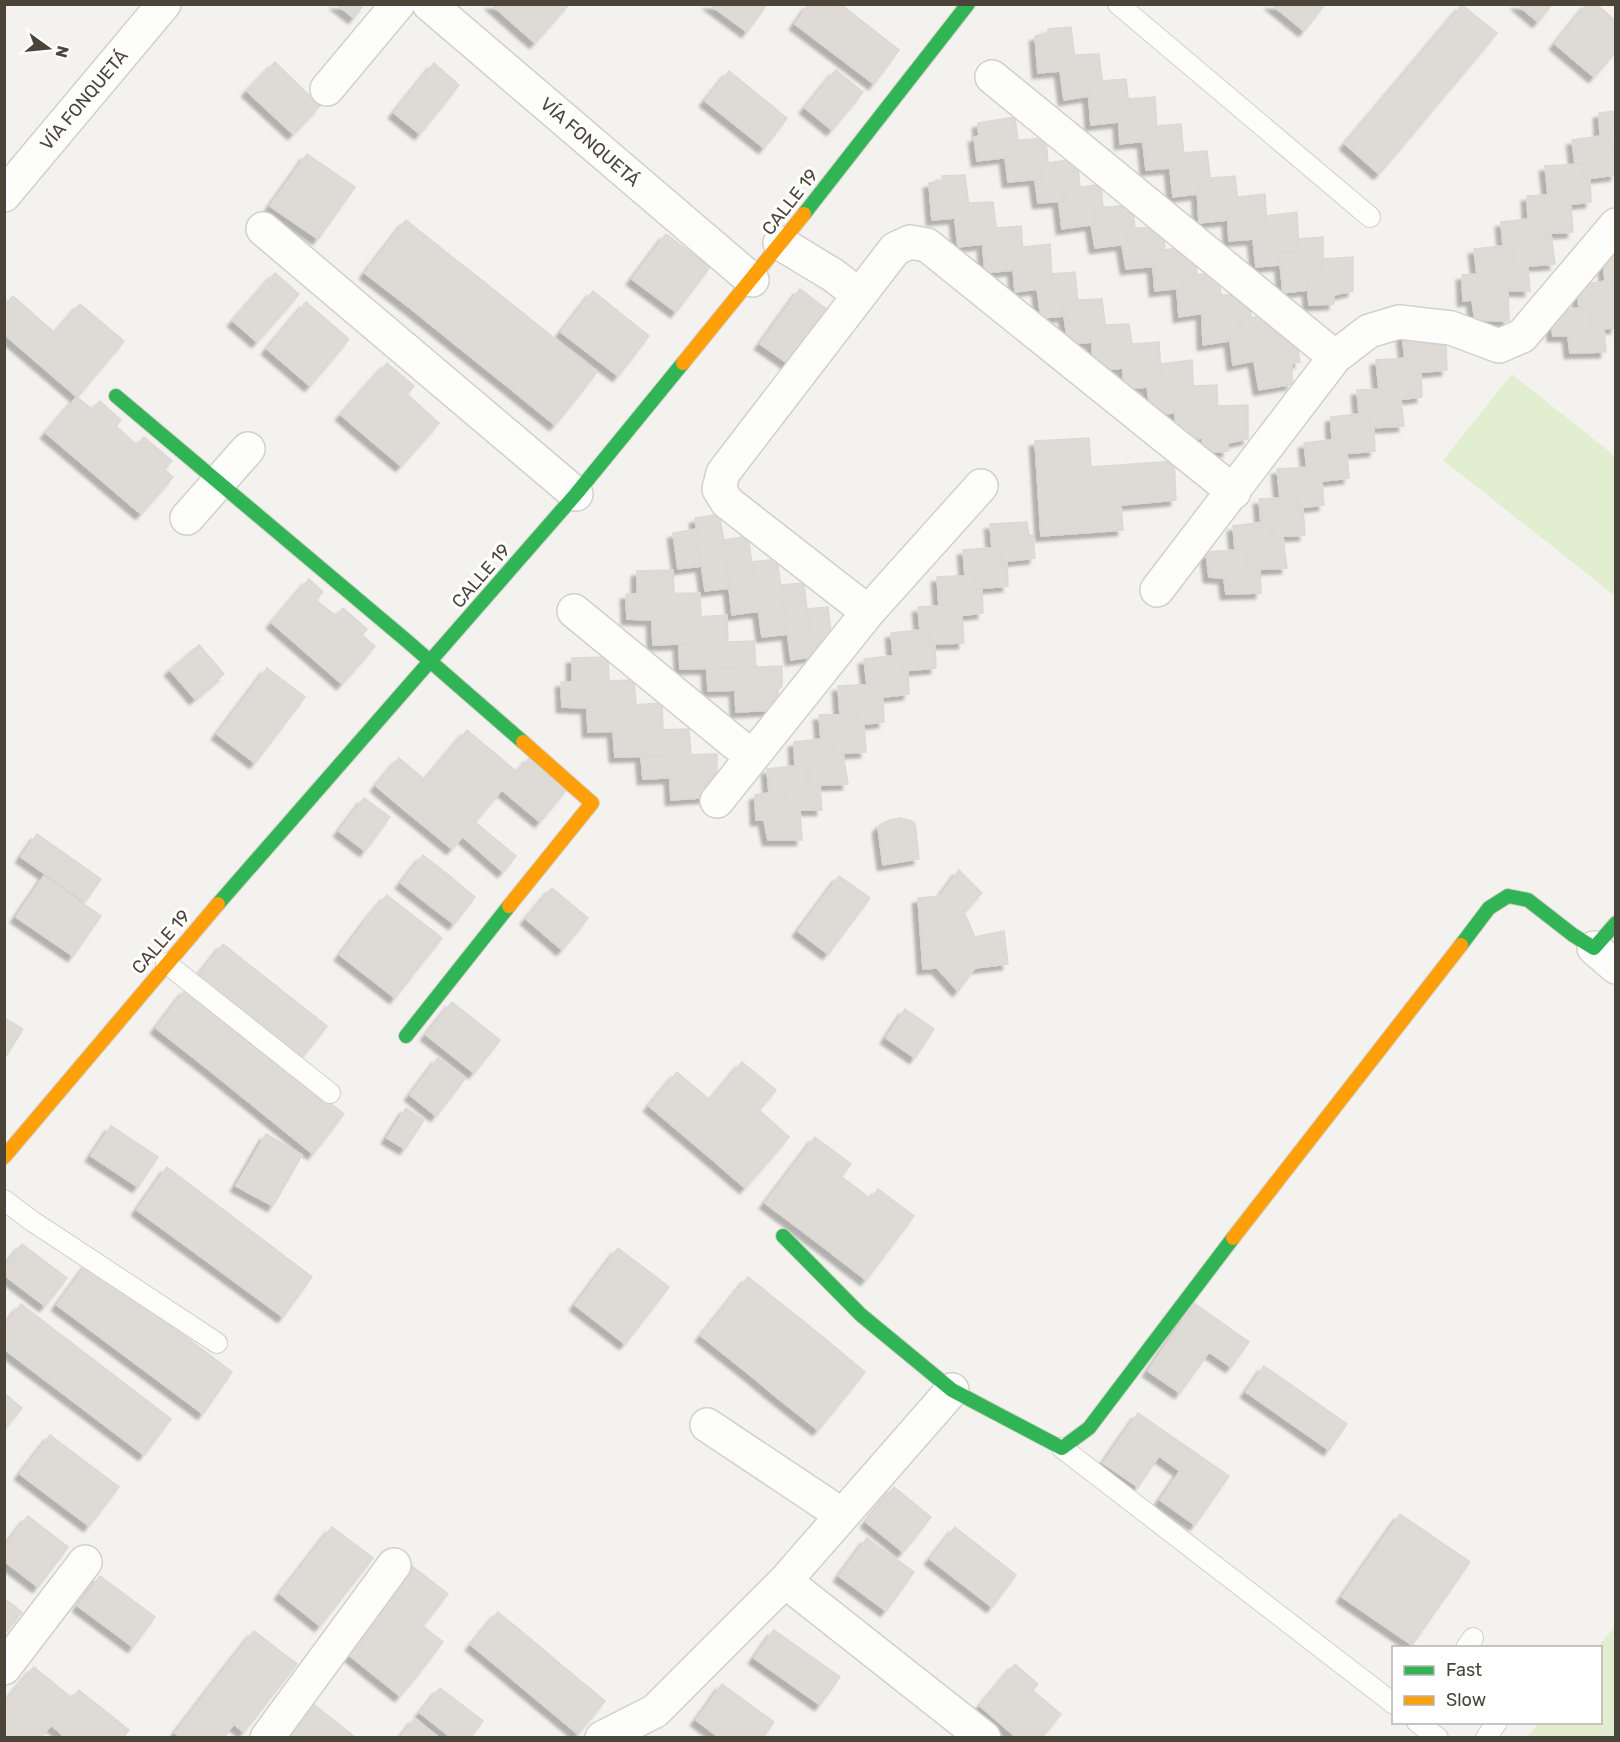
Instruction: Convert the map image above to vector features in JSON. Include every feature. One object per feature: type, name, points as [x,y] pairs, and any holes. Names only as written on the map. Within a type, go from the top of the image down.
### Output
[{"type":"street","name":"VÍA FONQUETÁ","points":[[4,195],[164,4]]},
{"type":"street","points":[[327,89],[398,4]]},
{"type":"street","name":"CALLE 19","points":[[4,1157],[166,963],[576,494],[752,280],[968,4]]},
{"type":"street","name":"VÍA FONQUETÁ","points":[[439,7],[752,280]]},
{"type":"street","points":[[992,77],[1335,357]]},
{"type":"street","points":[[1157,590],[1335,357],[1368,331],[1399,322],[1451,328],[1499,346],[1522,336],[1616,225]]},
{"type":"street","points":[[263,229],[576,494]]},
{"type":"street","points":[[868,612],[727,502],[719,489],[723,473],[859,295],[895,249],[910,242],[927,245],[1234,492]]},
{"type":"street","points":[[780,243],[833,275],[859,295]]},
{"type":"street","points":[[116,396],[430,662],[592,803],[406,1036]]},
{"type":"street","points":[[186,518],[248,449]]},
{"type":"street","points":[[717,801],[868,612],[981,486]]},
{"type":"street","points":[[574,611],[752,757]]},
{"type":"street","points":[[783,1236],[861,1315],[952,1390],[1062,1448],[1089,1428],[1205,1274],[1489,908],[1508,896],[1528,900],[1605,958],[1616,923]]},
{"type":"street","points":[[602,1737],[655,1711],[784,1581],[952,1390]]},
{"type":"street","points":[[707,1425],[842,1515]]},
{"type":"street","points":[[4,1668],[85,1562]]},
{"type":"street","points":[[267,1737],[394,1565]]},
{"type":"street","points":[[784,1581],[984,1737]]},
{"type":"lane","points":[[1118,4],[1370,217]]},
{"type":"lane","points":[[166,963],[330,1093]]},
{"type":"lane","points":[[4,1200],[32,1221],[217,1343]]},
{"type":"lane","points":[[1062,1448],[1392,1702]]},
{"type":"lane","points":[[1420,1724],[1438,1737]]},
{"type":"lane","points":[[1486,1737],[1496,1724]]},
{"type":"green space","points":[[1512,374],[1615,456],[1615,596],[1443,460]]},
{"type":"green space","points":[[1615,1626],[1615,1737],[1527,1737],[1538,1724],[1602,1724],[1602,1646],[1599,1646]]},
{"type":"building","points":[[336,4],[364,4],[354,18]]},
{"type":"building","points":[[491,4],[569,4],[535,43]]},
{"type":"building","points":[[709,4],[767,4],[747,32]]},
{"type":"building","points":[[809,4],[840,4],[899,50],[874,84],[795,24]]},
{"type":"building","points":[[1271,4],[1325,4],[1304,31]]},
{"type":"building","points":[[1517,4],[1552,4],[1538,22]]},
{"type":"building","points":[[1587,4],[1596,4],[1616,21],[1616,51],[1594,77],[1555,44]]},
{"type":"building","points":[[1462,5],[1497,33],[1379,174],[1345,144]]},
{"type":"building","points":[[1071,27],[1075,60],[1059,63],[1060,71],[1038,73],[1035,36],[1048,33],[1048,29]]},
{"type":"building","points":[[1099,54],[1103,86],[1088,88],[1089,96],[1064,100],[1059,63],[1075,60],[1074,55]]},
{"type":"building","points":[[275,62],[320,106],[293,134],[247,91]]},
{"type":"building","points":[[434,63],[459,85],[420,134],[394,113]]},
{"type":"building","points":[[836,70],[863,92],[849,109],[822,87]]},
{"type":"building","points":[[729,71],[787,118],[764,148],[705,101]]},
{"type":"building","points":[[1126,79],[1129,105],[1118,106],[1118,122],[1091,125],[1088,88],[1103,86],[1102,81]]},
{"type":"building","points":[[822,87],[849,109],[832,130],[805,108]]},
{"type":"building","points":[[1155,97],[1157,131],[1142,133],[1144,141],[1120,144],[1118,106],[1129,105],[1129,99]]},
{"type":"building","points":[[1616,111],[1616,150],[1611,151],[1608,135],[1600,136],[1599,113]]},
{"type":"building","points":[[1015,117],[1018,141],[1010,141],[1010,157],[977,161],[974,137],[979,136],[978,123]]},
{"type":"building","points":[[1181,124],[1184,157],[1169,160],[1170,168],[1146,170],[1142,133],[1157,131],[1157,126]]},
{"type":"building","points":[[1608,135],[1611,151],[1615,150],[1616,175],[1585,179],[1582,164],[1575,164],[1572,140]]},
{"type":"building","points":[[1046,138],[1048,163],[1040,164],[1041,179],[1008,182],[1005,157],[1010,157],[1010,141]]},
{"type":"building","points":[[1207,151],[1211,184],[1197,186],[1197,194],[1173,197],[1169,160],[1184,157],[1183,153]]},
{"type":"building","points":[[307,154],[355,187],[318,239],[270,206]]},
{"type":"building","points":[[1077,159],[1080,187],[1064,190],[1064,201],[1038,203],[1035,180],[1041,179],[1040,164]]},
{"type":"building","points":[[1582,164],[1585,179],[1590,178],[1591,202],[1565,205],[1564,194],[1548,194],[1545,166]]},
{"type":"building","points":[[965,175],[969,207],[954,211],[955,218],[932,220],[929,183],[943,181],[942,176]]},
{"type":"building","points":[[1235,176],[1238,202],[1227,204],[1227,220],[1199,223],[1197,186],[1211,184],[1211,178]]},
{"type":"building","points":[[1101,184],[1103,208],[1094,208],[1096,224],[1062,229],[1059,203],[1064,201],[1064,190]]},
{"type":"building","points":[[1265,194],[1267,226],[1252,230],[1253,239],[1229,241],[1227,204],[1238,202],[1238,197]]},
{"type":"building","points":[[1564,194],[1565,205],[1571,206],[1573,232],[1541,234],[1537,218],[1528,219],[1527,196]]},
{"type":"building","points":[[993,202],[997,234],[982,236],[983,244],[958,247],[954,211],[969,207],[968,203]]},
{"type":"building","points":[[1132,205],[1135,228],[1127,229],[1127,244],[1095,248],[1091,224],[1096,224],[1094,208]]},
{"type":"building","points":[[1297,212],[1299,252],[1279,252],[1279,265],[1256,267],[1252,230],[1267,226],[1266,216]]},
{"type":"building","points":[[1537,218],[1541,234],[1551,234],[1555,264],[1515,267],[1515,246],[1503,246],[1501,222]]},
{"type":"building","points":[[406,220],[451,256],[410,308],[365,273]]},
{"type":"building","points":[[1021,226],[1023,252],[1012,254],[1013,270],[985,273],[982,236],[997,234],[996,228]]},
{"type":"building","points":[[1163,226],[1165,250],[1157,251],[1158,266],[1126,269],[1122,244],[1127,244],[1127,229]]},
{"type":"building","points":[[666,234],[710,267],[676,312],[632,279]]},
{"type":"building","points":[[1323,237],[1323,273],[1307,275],[1307,290],[1283,293],[1279,252],[1299,252],[1299,239]]},
{"type":"building","points":[[1050,244],[1052,279],[1036,280],[1037,289],[1015,292],[1012,254],[1023,252],[1024,247]]},
{"type":"building","points":[[1194,246],[1197,274],[1181,277],[1182,288],[1155,291],[1153,267],[1158,266],[1157,251]]},
{"type":"building","points":[[1515,246],[1515,267],[1528,267],[1530,291],[1494,290],[1492,274],[1477,274],[1474,249]]},
{"type":"building","points":[[451,256],[498,293],[457,346],[410,308]]},
{"type":"building","points":[[1353,257],[1353,291],[1334,295],[1334,304],[1309,305],[1307,275],[1323,273],[1324,259]]},
{"type":"building","points":[[1616,257],[1616,288],[1614,280],[1605,281],[1603,258]]},
{"type":"building","points":[[1075,272],[1078,305],[1063,308],[1064,316],[1041,318],[1036,280],[1052,279],[1051,274]]},
{"type":"building","points":[[1218,272],[1221,295],[1212,296],[1211,312],[1179,317],[1177,290],[1182,288],[1181,277]]},
{"type":"building","points":[[275,273],[299,294],[257,342],[233,321]]},
{"type":"building","points":[[1492,274],[1494,290],[1508,290],[1509,321],[1475,320],[1472,300],[1463,301],[1462,275]]},
{"type":"building","points":[[1614,280],[1616,328],[1591,329],[1591,309],[1579,308],[1577,285]]},
{"type":"building","points":[[800,289],[829,311],[790,365],[760,344]]},
{"type":"building","points":[[593,291],[649,336],[618,376],[561,332]]},
{"type":"building","points":[[498,293],[548,333],[507,386],[457,346]]},
{"type":"building","points":[[1249,293],[1251,316],[1239,319],[1243,339],[1203,345],[1202,313],[1211,312],[1212,296]]},
{"type":"building","points":[[13,296],[55,333],[33,359],[4,334],[4,306]]},
{"type":"building","points":[[1102,299],[1106,331],[1091,333],[1092,342],[1068,344],[1063,308],[1078,305],[1078,300]]},
{"type":"building","points":[[306,302],[349,339],[310,386],[267,349]]},
{"type":"building","points":[[80,304],[124,341],[77,397],[33,359]]},
{"type":"building","points":[[1579,308],[1591,309],[1591,329],[1604,329],[1606,352],[1570,353],[1568,336],[1553,336],[1550,312]]},
{"type":"building","points":[[1280,314],[1282,338],[1267,342],[1269,358],[1233,365],[1230,341],[1243,339],[1239,319]]},
{"type":"building","points":[[1129,324],[1133,350],[1122,351],[1122,368],[1094,371],[1091,333],[1106,331],[1105,325]]},
{"type":"building","points":[[1439,330],[1441,346],[1446,345],[1447,370],[1415,373],[1413,358],[1405,359],[1402,334]]},
{"type":"building","points":[[548,333],[597,372],[555,425],[507,386]]},
{"type":"building","points":[[1296,337],[1300,362],[1292,363],[1292,384],[1259,390],[1254,361],[1269,358],[1267,342]]},
{"type":"building","points":[[1159,342],[1161,374],[1146,378],[1147,387],[1124,389],[1122,351],[1133,350],[1133,344]]},
{"type":"building","points":[[1413,358],[1415,373],[1421,372],[1422,397],[1396,400],[1394,389],[1379,389],[1376,360]]},
{"type":"building","points":[[1192,360],[1194,399],[1174,400],[1173,413],[1151,415],[1146,378],[1161,374],[1161,364]]},
{"type":"building","points":[[387,363],[414,386],[369,439],[341,415]]},
{"type":"building","points":[[1217,385],[1218,421],[1202,423],[1202,438],[1177,441],[1174,400],[1194,399],[1194,386]]},
{"type":"building","points":[[1394,389],[1396,400],[1401,400],[1404,426],[1370,428],[1368,413],[1359,414],[1357,390]]},
{"type":"building","points":[[407,394],[439,423],[401,466],[369,439]]},
{"type":"building","points":[[77,397],[92,409],[100,401],[121,420],[116,426],[137,445],[144,437],[172,461],[164,469],[173,477],[141,514],[46,433]]},
{"type":"building","points":[[1248,405],[1248,439],[1228,443],[1228,451],[1203,453],[1202,423],[1218,421],[1218,406]]},
{"type":"building","points":[[1368,413],[1370,428],[1374,427],[1375,451],[1342,454],[1340,439],[1332,440],[1331,417]]},
{"type":"building","points":[[1089,438],[1091,467],[1174,461],[1176,500],[1121,505],[1123,530],[1041,536],[1035,441]]},
{"type":"building","points":[[1340,439],[1342,454],[1347,453],[1349,478],[1316,482],[1314,467],[1307,468],[1304,443]]},
{"type":"building","points":[[1314,467],[1316,482],[1322,481],[1324,505],[1298,508],[1296,497],[1280,498],[1277,469]]},
{"type":"building","points":[[1296,497],[1298,508],[1303,509],[1305,535],[1273,537],[1270,521],[1261,523],[1259,499]]},
{"type":"building","points":[[719,514],[729,588],[705,591],[695,518]]},
{"type":"building","points":[[1270,521],[1273,537],[1283,537],[1287,568],[1247,570],[1247,550],[1235,550],[1233,526]]},
{"type":"building","points":[[1027,522],[1029,535],[1033,535],[1035,558],[1002,562],[999,547],[992,548],[990,524]]},
{"type":"building","points":[[696,529],[701,566],[678,569],[673,533]]},
{"type":"building","points":[[748,536],[759,611],[732,615],[724,540]]},
{"type":"building","points":[[999,547],[1002,562],[1007,561],[1008,586],[976,589],[974,575],[965,575],[963,550]]},
{"type":"building","points":[[1247,550],[1247,570],[1260,570],[1261,593],[1226,594],[1224,578],[1209,577],[1206,552]]},
{"type":"building","points":[[777,559],[788,634],[762,637],[752,562]]},
{"type":"building","points":[[673,570],[674,593],[637,594],[637,571]]},
{"type":"building","points":[[974,575],[976,589],[982,589],[983,613],[957,616],[955,605],[939,605],[937,577]]},
{"type":"building","points":[[309,579],[323,592],[316,600],[336,616],[343,608],[367,629],[362,635],[375,646],[342,684],[272,623]]},
{"type":"building","points":[[804,583],[812,653],[811,657],[791,660],[781,585]]},
{"type":"building","points":[[700,593],[701,617],[627,619],[626,594]]},
{"type":"building","points":[[955,605],[957,616],[962,616],[964,643],[930,644],[929,629],[920,630],[918,607]]},
{"type":"building","points":[[828,607],[833,649],[812,653],[808,609]]},
{"type":"building","points":[[727,615],[728,642],[653,645],[652,620]]},
{"type":"building","points":[[929,629],[930,644],[935,643],[936,668],[903,671],[901,655],[893,656],[891,633]]},
{"type":"building","points":[[754,641],[756,667],[680,669],[679,644]]},
{"type":"building","points":[[199,645],[224,674],[195,699],[170,670]]},
{"type":"building","points":[[901,655],[903,671],[908,670],[909,694],[877,698],[875,684],[867,684],[864,659]]},
{"type":"building","points":[[608,657],[609,681],[572,681],[572,658]]},
{"type":"building","points":[[782,666],[782,686],[778,689],[708,691],[707,669]]},
{"type":"building","points":[[267,668],[305,697],[255,763],[217,734]]},
{"type":"building","points":[[634,680],[636,704],[587,708],[562,707],[561,682]]},
{"type":"building","points":[[875,684],[877,698],[883,698],[884,722],[858,725],[857,714],[840,714],[838,686]]},
{"type":"building","points":[[778,689],[778,710],[736,712],[735,692]]},
{"type":"building","points":[[662,703],[663,730],[588,732],[587,708]]},
{"type":"building","points":[[857,714],[858,725],[864,725],[866,752],[834,754],[830,738],[821,739],[819,715]]},
{"type":"building","points":[[689,729],[691,755],[615,757],[613,731]]},
{"type":"building","points":[[467,730],[517,772],[475,822],[425,780]]},
{"type":"building","points":[[830,738],[834,754],[843,753],[848,784],[808,786],[808,766],[795,766],[794,742]]},
{"type":"building","points":[[717,754],[717,773],[713,776],[643,779],[641,756]]},
{"type":"building","points":[[530,757],[567,789],[540,822],[502,790]]},
{"type":"building","points":[[399,758],[425,780],[402,808],[376,786]]},
{"type":"building","points":[[808,766],[808,786],[820,786],[822,810],[786,810],[785,794],[769,793],[767,769]]},
{"type":"building","points":[[713,776],[714,797],[671,800],[670,779]]},
{"type":"building","points":[[425,780],[475,822],[452,849],[402,808]]},
{"type":"building","points":[[785,794],[786,810],[800,810],[802,840],[768,840],[764,820],[756,820],[755,795]]},
{"type":"building","points":[[364,798],[390,817],[365,851],[339,831]]},
{"type":"building","points":[[900,818],[915,823],[919,859],[883,865],[878,828],[881,824]]},
{"type":"building","points":[[475,822],[516,856],[503,872],[463,837]]},
{"type":"building","points":[[37,834],[101,879],[85,902],[21,857]]},
{"type":"building","points":[[423,855],[451,877],[429,905],[401,883]]},
{"type":"building","points":[[959,870],[982,893],[964,912],[975,937],[1004,931],[1008,964],[975,968],[958,991],[937,968],[923,969],[918,898],[940,896]]},
{"type":"building","points":[[44,876],[101,916],[73,956],[16,917]]},
{"type":"building","points":[[839,876],[870,898],[828,954],[798,931]]},
{"type":"building","points":[[451,877],[475,897],[454,924],[429,905]]},
{"type":"building","points":[[552,888],[588,918],[562,950],[526,919]]},
{"type":"building","points":[[387,895],[442,938],[422,963],[367,919]]},
{"type":"building","points":[[367,919],[422,963],[395,998],[340,955]]},
{"type":"building","points":[[223,944],[266,978],[237,1014],[195,980]]},
{"type":"building","points":[[266,978],[327,1026],[298,1062],[237,1014]]},
{"type":"building","points":[[186,989],[234,1027],[204,1066],[156,1028]]},
{"type":"building","points":[[452,1002],[500,1040],[474,1073],[426,1035]]},
{"type":"building","points":[[905,1009],[934,1029],[915,1058],[886,1038]]},
{"type":"building","points":[[4,1018],[23,1029],[4,1059]]},
{"type":"building","points":[[234,1027],[281,1065],[250,1103],[204,1066]]},
{"type":"building","points":[[438,1058],[465,1079],[436,1116],[410,1095]]},
{"type":"building","points":[[742,1062],[776,1090],[715,1162],[682,1134]]},
{"type":"building","points":[[281,1065],[344,1114],[313,1154],[250,1103]]},
{"type":"building","points":[[677,1072],[710,1100],[682,1134],[649,1106]]},
{"type":"building","points":[[406,1108],[424,1120],[405,1149],[387,1138]]},
{"type":"building","points":[[759,1110],[789,1137],[745,1188],[715,1162]]},
{"type":"building","points":[[111,1126],[158,1157],[138,1187],[91,1156]]},
{"type":"building","points":[[266,1134],[302,1155],[273,1206],[236,1186]]},
{"type":"building","points":[[815,1137],[851,1164],[801,1230],[765,1203]]},
{"type":"building","points":[[167,1167],[312,1277],[283,1317],[137,1210]]},
{"type":"building","points":[[842,1177],[871,1199],[830,1252],[801,1230]]},
{"type":"building","points":[[878,1189],[914,1216],[866,1280],[830,1252]]},
{"type":"building","points":[[22,1244],[67,1278],[45,1306],[4,1275],[4,1267]]},
{"type":"building","points":[[618,1248],[669,1287],[625,1344],[575,1305]]},
{"type":"building","points":[[88,1263],[232,1372],[203,1414],[57,1305]]},
{"type":"building","points":[[748,1277],[797,1316],[750,1375],[701,1336]]},
{"type":"building","points":[[1194,1303],[1249,1342],[1231,1367],[1209,1352],[1180,1393],[1148,1371]]},
{"type":"building","points":[[21,1304],[171,1419],[144,1455],[4,1349],[4,1326]]},
{"type":"building","points":[[797,1316],[828,1341],[780,1400],[750,1375]]},
{"type":"building","points":[[828,1341],[865,1372],[818,1430],[780,1400]]},
{"type":"building","points":[[1264,1366],[1347,1424],[1329,1450],[1246,1392]]},
{"type":"building","points":[[4,1393],[22,1408],[4,1429]]},
{"type":"building","points":[[1138,1413],[1229,1476],[1195,1525],[1160,1500],[1180,1471],[1159,1456],[1138,1487],[1103,1463]]},
{"type":"building","points":[[50,1435],[119,1487],[89,1526],[20,1474]]},
{"type":"building","points":[[894,1487],[931,1517],[903,1552],[866,1522]]},
{"type":"building","points":[[1400,1514],[1470,1562],[1412,1645],[1342,1597]]},
{"type":"building","points":[[28,1516],[68,1547],[38,1587],[4,1561],[4,1547]]},
{"type":"building","points":[[332,1527],[373,1558],[344,1595],[304,1563]]},
{"type":"building","points":[[955,1527],[1016,1575],[992,1607],[930,1559]]},
{"type":"building","points":[[867,1538],[914,1572],[886,1611],[839,1576]]},
{"type":"building","points":[[304,1563],[344,1595],[320,1626],[280,1594]]},
{"type":"building","points":[[412,1566],[448,1594],[423,1626],[387,1598]]},
{"type":"building","points":[[100,1576],[155,1617],[133,1647],[78,1606]]},
{"type":"building","points":[[4,1598],[22,1612],[4,1634]]},
{"type":"building","points":[[387,1598],[443,1642],[423,1668],[367,1624]]},
{"type":"building","points":[[498,1612],[532,1640],[505,1673],[471,1645]]},
{"type":"building","points":[[367,1624],[423,1668],[400,1696],[345,1652]]},
{"type":"building","points":[[774,1630],[840,1677],[820,1705],[754,1658]]},
{"type":"building","points":[[254,1631],[297,1664],[271,1697],[228,1664]]},
{"type":"building","points":[[532,1640],[564,1667],[537,1700],[505,1673]]},
{"type":"building","points":[[228,1664],[271,1697],[244,1732],[201,1699]]},
{"type":"building","points":[[1015,1664],[1038,1684],[1003,1726],[980,1706]]},
{"type":"building","points":[[34,1667],[72,1698],[41,1738],[9,1738],[4,1734],[4,1703]]},
{"type":"building","points":[[564,1667],[605,1701],[578,1734],[537,1700]]},
{"type":"building","points":[[722,1684],[774,1722],[763,1738],[759,1738],[710,1701]]},
{"type":"building","points":[[440,1688],[483,1721],[470,1738],[452,1738],[420,1713]]},
{"type":"building","points":[[79,1690],[129,1730],[123,1738],[66,1738],[51,1725]]},
{"type":"building","points":[[1032,1690],[1061,1714],[1041,1738],[1017,1738],[1003,1726]]},
{"type":"building","points":[[201,1699],[234,1724],[223,1738],[182,1738],[175,1733]]},
{"type":"building","points":[[710,1701],[759,1738],[720,1738],[696,1720]]},
{"type":"building","points":[[312,1703],[356,1738],[286,1738]]},
{"type":"building","points":[[415,1718],[439,1738],[400,1738]]},
{"type":"traffic: fast","points":[[804,214],[968,4]]},
{"type":"traffic: fast","points":[[218,904],[576,494],[683,363]]},
{"type":"traffic: fast","points":[[116,396],[407,641],[523,742]]},
{"type":"traffic: fast","points":[[1461,945],[1489,908],[1508,896],[1528,900],[1573,935],[1594,948],[1616,923]]},
{"type":"traffic: fast","points":[[406,1036],[509,906]]},
{"type":"traffic: fast","points":[[783,1236],[861,1315],[952,1390],[1062,1448],[1089,1428],[1233,1238]]},
{"type":"traffic: slow","points":[[683,363],[804,214]]},
{"type":"traffic: slow","points":[[509,906],[592,803],[523,742]]},
{"type":"traffic: slow","points":[[4,1157],[218,904]]},
{"type":"traffic: slow","points":[[1233,1238],[1461,945]]}]
